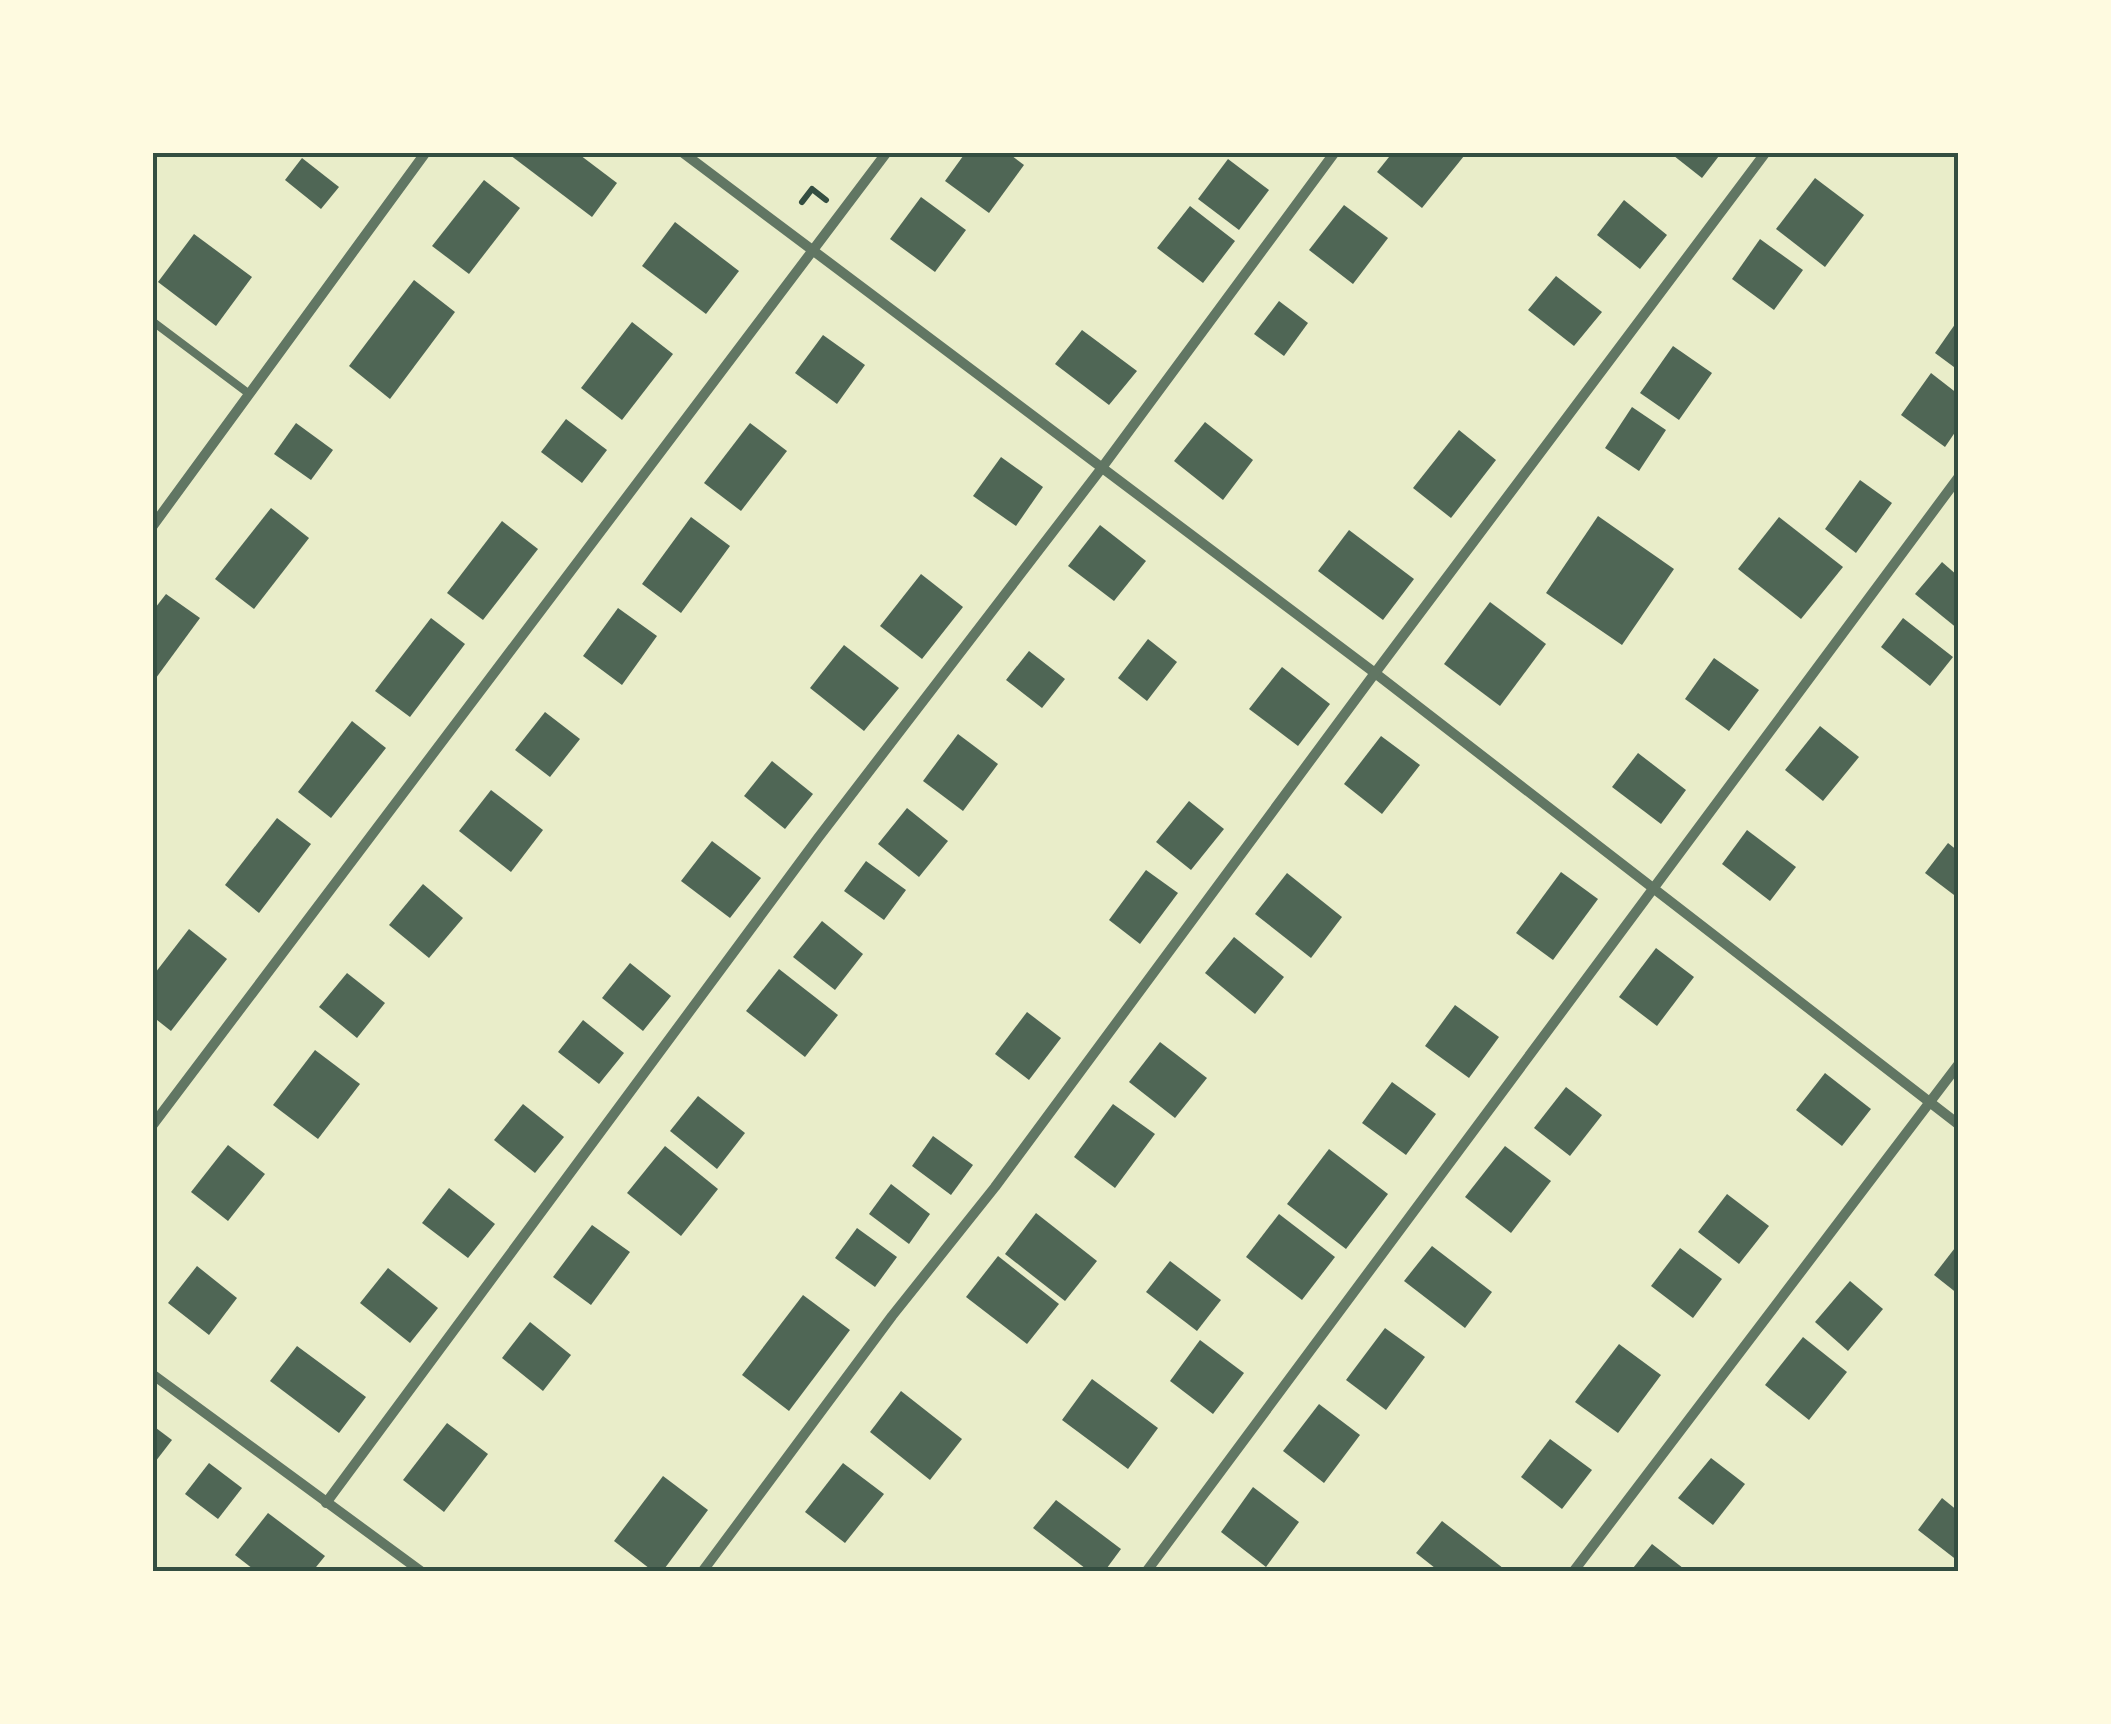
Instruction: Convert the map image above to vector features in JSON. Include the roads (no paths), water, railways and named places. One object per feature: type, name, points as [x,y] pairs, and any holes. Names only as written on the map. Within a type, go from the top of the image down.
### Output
[{"type":"street","points":[[152,527],[426,152]]},
{"type":"street","points":[[682,152],[1376,673],[1958,1124]]},
{"type":"street","points":[[152,1126],[886,152]]},
{"type":"street","points":[[326,1504],[818,838],[1101,470],[1335,152]]},
{"type":"street","points":[[702,1572],[892,1316],[1007,1171],[1766,152]]},
{"type":"street","points":[[1146,1572],[1958,478]]},
{"type":"street","points":[[1573,1572],[1958,1064]]},
{"type":"street","points":[[152,1374],[422,1572]]},
{"type":"lane","points":[[152,321],[248,393]]}]
